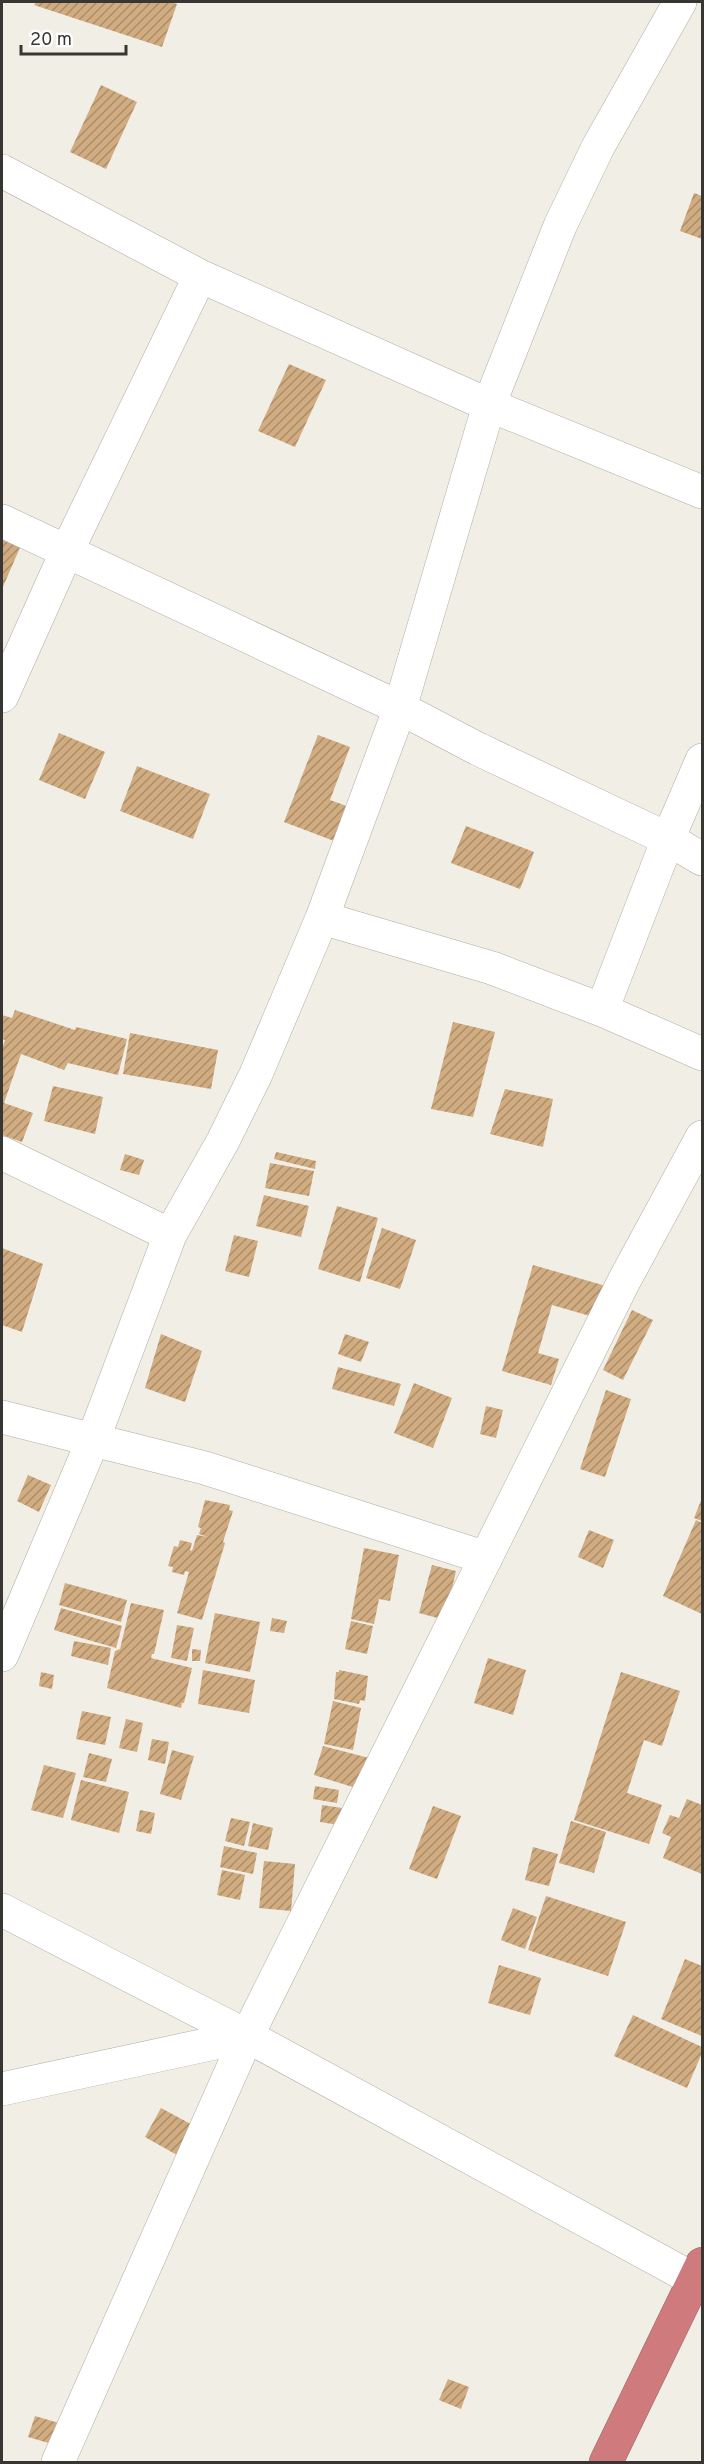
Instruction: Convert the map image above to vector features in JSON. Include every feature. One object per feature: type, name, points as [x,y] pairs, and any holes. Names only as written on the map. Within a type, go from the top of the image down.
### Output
[{"type":"highway","points":[[606,2463],[699,2272]]},
{"type":"street","points":[[2,1655],[93,1440],[170,1235],[223,1142],[256,1074],[322,918],[400,708],[489,405],[560,226],[597,147],[680,2]]},
{"type":"street","points":[[2,171],[200,276],[489,405],[702,492]]},
{"type":"street","points":[[2,696],[66,553],[200,276]]},
{"type":"street","points":[[2,521],[400,708],[478,749],[668,839],[702,859]]},
{"type":"street","points":[[602,1010],[668,839],[702,760]]},
{"type":"street","points":[[322,918],[492,968],[602,1010],[702,1054]]},
{"type":"street","points":[[58,2463],[247,2036],[624,1281],[702,1137]]},
{"type":"street","points":[[2,1153],[170,1235]]},
{"type":"street","points":[[2,1417],[216,1471],[486,1558]]},
{"type":"street","points":[[2,1910],[699,2272]]},
{"type":"street","points":[[2,2089],[247,2036]]},
{"type":"building","points":[[36,2],[170,2],[177,4],[162,47],[34,5]]},
{"type":"building","points":[[101,85],[137,102],[106,169],[70,152]]},
{"type":"building","points":[[694,193],[702,196],[702,239],[680,231]]},
{"type":"building","points":[[289,364],[326,380],[295,447],[258,431]]},
{"type":"building","points":[[2,534],[22,543],[2,589]]},
{"type":"building","points":[[59,733],[105,752],[85,799],[39,780]]},
{"type":"building","points":[[318,735],[350,747],[330,800],[355,809],[342,844],[284,822]]},
{"type":"building","points":[[137,766],[210,794],[193,839],[120,811]]},
{"type":"building","points":[[466,826],[534,852],[520,889],[451,863]]},
{"type":"building","points":[[15,1010],[75,1030],[76,1027],[127,1039],[118,1075],[68,1063],[64,1070],[21,1054],[4,1103],[33,1113],[22,1142],[2,1135],[2,1049],[5,1040],[2,1039],[2,1015],[12,1018]]},
{"type":"building","points":[[453,1022],[495,1032],[473,1117],[431,1109]]},
{"type":"building","points":[[130,1033],[218,1050],[211,1089],[123,1074]]},
{"type":"building","points":[[53,1086],[103,1097],[95,1134],[44,1121]]},
{"type":"building","points":[[505,1089],[553,1099],[543,1147],[490,1134]]},
{"type":"building","points":[[276,1152],[316,1161],[315,1169],[274,1159]]},
{"type":"building","points":[[125,1154],[144,1160],[139,1175],[120,1170]]},
{"type":"building","points":[[270,1163],[314,1171],[309,1196],[265,1188]]},
{"type":"building","points":[[264,1195],[309,1206],[301,1237],[256,1226]]},
{"type":"building","points":[[337,1206],[378,1218],[360,1282],[318,1269]]},
{"type":"building","points":[[382,1228],[416,1240],[400,1289],[366,1278]]},
{"type":"building","points":[[234,1235],[258,1241],[249,1277],[225,1271]]},
{"type":"building","points":[[2,1248],[43,1264],[22,1332],[2,1325]]},
{"type":"building","points":[[533,1265],[606,1286],[597,1318],[552,1305],[538,1353],[559,1359],[551,1385],[502,1371]]},
{"type":"building","points":[[632,1310],[653,1320],[623,1380],[603,1370]]},
{"type":"building","points":[[161,1334],[202,1351],[185,1402],[145,1388]]},
{"type":"building","points":[[345,1334],[369,1342],[361,1362],[338,1354]]},
{"type":"building","points":[[338,1367],[401,1384],[394,1406],[332,1389]]},
{"type":"building","points":[[414,1383],[452,1398],[433,1448],[394,1433]]},
{"type":"building","points":[[606,1390],[631,1399],[605,1477],[580,1469]]},
{"type":"building","points":[[486,1406],[503,1410],[496,1438],[480,1434]]},
{"type":"building","points":[[28,1475],[51,1485],[39,1512],[17,1501]]},
{"type":"building","points":[[702,1498],[702,1521],[694,1518]]},
{"type":"building","points":[[205,1500],[230,1505],[229,1510],[233,1511],[202,1620],[177,1613],[189,1572],[185,1571],[184,1575],[172,1572],[173,1567],[168,1566],[174,1546],[178,1547],[180,1540],[192,1543],[190,1550],[192,1551],[197,1535],[208,1537],[199,1534],[201,1528],[198,1527]]},
{"type":"building","points":[[696,1520],[702,1523],[702,1614],[663,1596]]},
{"type":"building","points":[[589,1530],[614,1540],[603,1568],[578,1557]]},
{"type":"building","points":[[364,1548],[399,1555],[390,1601],[379,1599],[374,1624],[351,1619]]},
{"type":"building","points":[[432,1565],[456,1571],[445,1620],[419,1613]]},
{"type":"building","points":[[65,1583],[127,1600],[121,1622],[59,1605]]},
{"type":"building","points":[[131,1603],[164,1610],[154,1654],[151,1658],[192,1668],[181,1708],[107,1688],[115,1651],[120,1649]]},
{"type":"building","points":[[61,1608],[122,1626],[116,1648],[54,1630]]},
{"type":"building","points":[[215,1613],[260,1622],[250,1672],[205,1663]]},
{"type":"building","points":[[272,1618],[287,1621],[284,1633],[270,1631]]},
{"type":"building","points":[[351,1621],[373,1626],[367,1654],[345,1649]]},
{"type":"building","points":[[177,1625],[194,1628],[187,1661],[171,1658]]},
{"type":"building","points":[[74,1641],[111,1648],[108,1665],[71,1656]]},
{"type":"building","points":[[192,1649],[201,1650],[200,1661],[192,1661]]},
{"type":"building","points":[[488,1658],[526,1670],[513,1715],[474,1703]]},
{"type":"building","points":[[203,1670],[255,1680],[249,1713],[198,1704]]},
{"type":"building","points":[[339,1670],[368,1676],[365,1701],[360,1700],[359,1704],[334,1699],[336,1672]]},
{"type":"building","points":[[41,1672],[54,1675],[52,1689],[39,1686]]},
{"type":"building","points":[[621,1672],[680,1691],[662,1746],[644,1740],[627,1793],[662,1805],[649,1844],[574,1820]]},
{"type":"building","points":[[333,1701],[361,1708],[353,1750],[324,1744]]},
{"type":"building","points":[[82,1711],[111,1717],[105,1745],[76,1739]]},
{"type":"building","points":[[126,1719],[143,1723],[137,1752],[119,1748]]},
{"type":"building","points":[[152,1739],[169,1742],[165,1764],[148,1760]]},
{"type":"building","points":[[323,1746],[369,1758],[359,1789],[314,1775]]},
{"type":"building","points":[[172,1750],[194,1756],[181,1800],[160,1794]]},
{"type":"building","points":[[89,1753],[112,1759],[106,1782],[83,1777]]},
{"type":"building","points":[[44,1765],[76,1773],[63,1818],[31,1810]]},
{"type":"building","points":[[81,1780],[129,1792],[119,1833],[71,1820]]},
{"type":"building","points":[[315,1786],[339,1790],[337,1803],[313,1799]]},
{"type":"building","points":[[687,1799],[702,1805],[702,1874],[663,1858],[671,1837],[662,1833],[670,1815],[679,1818]]},
{"type":"building","points":[[322,1805],[342,1808],[339,1825],[320,1822]]},
{"type":"building","points":[[433,1806],[461,1816],[437,1879],[409,1869]]},
{"type":"building","points":[[140,1810],[155,1813],[151,1834],[136,1831]]},
{"type":"building","points":[[231,1818],[250,1822],[244,1846],[225,1841]]},
{"type":"building","points":[[571,1821],[606,1832],[594,1873],[559,1863]]},
{"type":"building","points":[[253,1823],[273,1828],[268,1850],[248,1846]]},
{"type":"building","points":[[224,1846],[257,1853],[253,1874],[220,1867]]},
{"type":"building","points":[[533,1847],[558,1854],[549,1886],[525,1880]]},
{"type":"building","points":[[264,1861],[295,1864],[291,1911],[259,1908]]},
{"type":"building","points":[[222,1870],[245,1875],[240,1900],[217,1895]]},
{"type":"building","points":[[546,1896],[626,1922],[608,1976],[528,1950]]},
{"type":"building","points":[[513,1908],[537,1917],[525,1949],[501,1940]]},
{"type":"building","points":[[685,1959],[702,1966],[702,2036],[661,2019]]},
{"type":"building","points":[[499,1965],[541,1978],[530,2015],[488,2003]]},
{"type":"building","points":[[633,2015],[702,2047],[702,2053],[687,2088],[614,2056]]},
{"type":"building","points":[[161,2108],[200,2129],[184,2159],[145,2137]]},
{"type":"building","points":[[448,2379],[469,2387],[461,2409],[439,2400]]},
{"type":"building","points":[[35,2416],[59,2423],[52,2444],[28,2437]]}]
